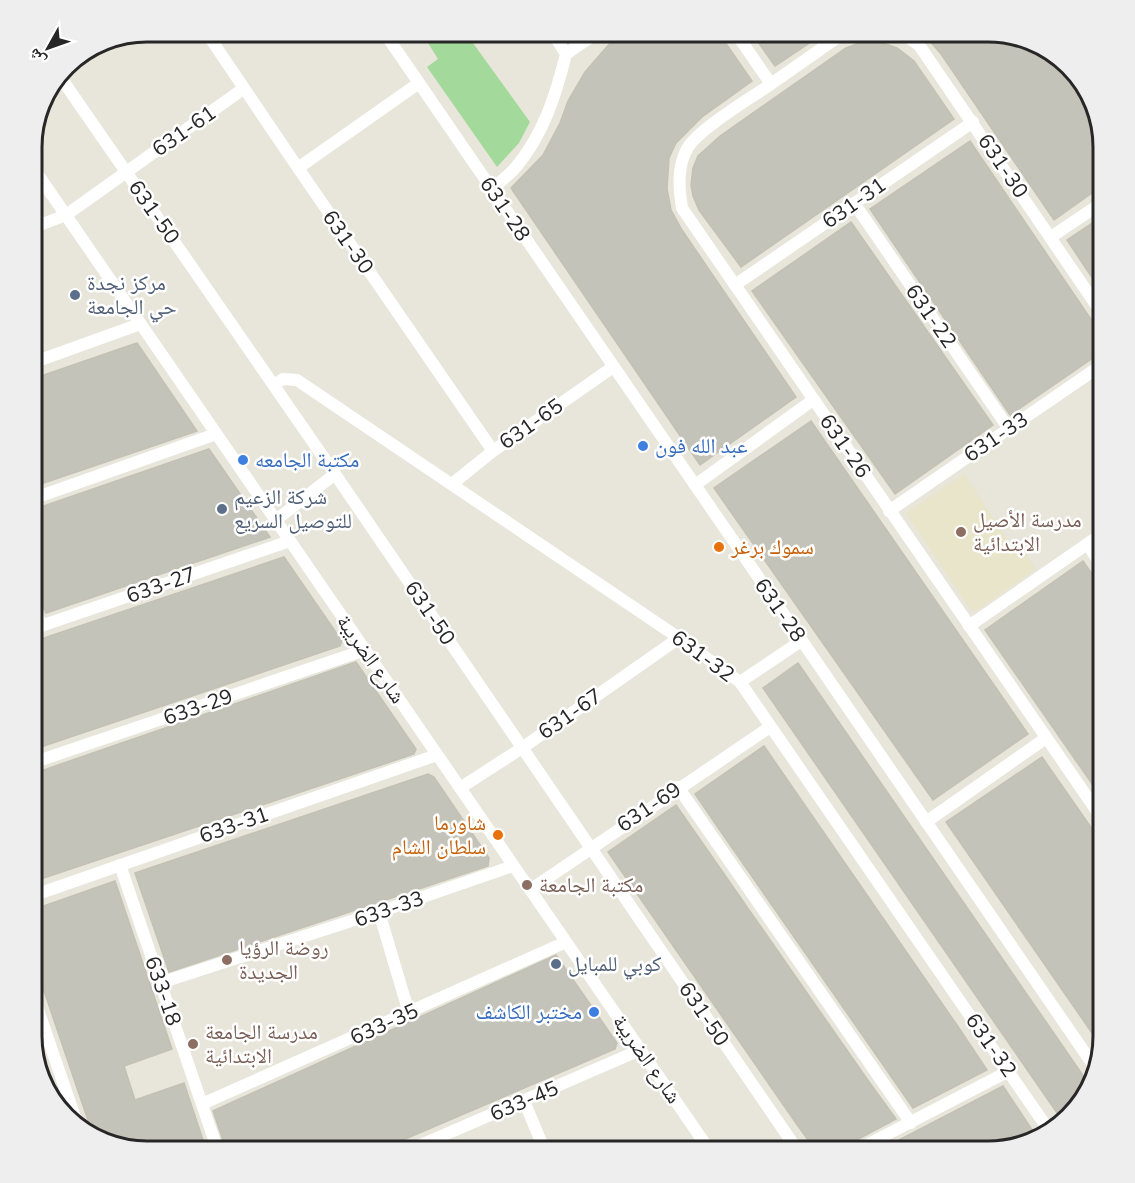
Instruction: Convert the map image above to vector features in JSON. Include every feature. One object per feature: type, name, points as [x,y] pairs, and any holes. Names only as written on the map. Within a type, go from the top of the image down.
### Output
[{"type":"street","name":"631-30","points":[[212,42],[493,452]]},
{"type":"street","name":"631-28","points":[[391,42],[1090,1060]]},
{"type":"street","points":[[558,42],[566,54]]},
{"type":"street","points":[[492,189],[515,168],[538,134],[556,94],[566,54],[583,42]]},
{"type":"street","points":[[742,42],[771,84],[831,42]]},
{"type":"street","name":"631-30","points":[[915,42],[973,122],[1093,298]]},
{"type":"street","name":"631-50","points":[[64,83],[274,385],[791,1141]]},
{"type":"street","points":[[297,168],[419,83]]},
{"type":"street","name":"631-26","points":[[771,84],[699,135],[687,149],[681,167],[679,187],[682,208],[1093,804]]},
{"type":"street","name":"631-61","points":[[42,224],[66,215],[243,89]]},
{"type":"street","name":"631-31","points":[[735,285],[973,122]]},
{"type":"street","name":"شارع الضريبة","points":[[42,180],[702,1141]]},
{"type":"street","name":"631-22","points":[[854,204],[1009,429]]},
{"type":"street","points":[[1052,237],[1093,209]]},
{"type":"street","points":[[42,359],[140,324]]},
{"type":"street","name":"631-65","points":[[452,484],[613,367]]},
{"type":"street","name":"631-33","points":[[889,511],[1093,372]]},
{"type":"street","name":"631-32","points":[[274,385],[283,379],[297,380],[679,638],[740,682],[1045,1124]]},
{"type":"street","points":[[695,486],[813,400]]},
{"type":"street","points":[[42,495],[216,434]]},
{"type":"street","points":[[276,520],[335,474]]},
{"type":"street","points":[[969,626],[1093,540]]},
{"type":"street","name":"633-27","points":[[42,625],[290,541]]},
{"type":"street","points":[[1087,544],[1093,552]]},
{"type":"street","name":"631-67","points":[[460,788],[522,748],[679,638]]},
{"type":"street","points":[[740,682],[801,641]]},
{"type":"street","name":"633-29","points":[[42,761],[365,650]]},
{"type":"street","name":"631-69","points":[[530,890],[678,787],[770,727]]},
{"type":"street","points":[[926,822],[1046,738]]},
{"type":"street","name":"633-31","points":[[42,892],[437,755]]},
{"type":"street","points":[[678,787],[911,1123]]},
{"type":"street","name":"633-18","points":[[120,865],[214,1141]]},
{"type":"street","name":"633-33","points":[[160,983],[513,866]]},
{"type":"street","points":[[379,912],[409,1013]]},
{"type":"street","name":"633-35","points":[[201,1104],[566,942]]},
{"type":"street","points":[[42,1021],[73,1109]]},
{"type":"street","name":"633-45","points":[[444,1141],[524,1101],[640,1050]]},
{"type":"street","points":[[876,1141],[1009,1071]]},
{"type":"street","points":[[524,1101],[540,1141]]},
{"type":"shaded area","name":"مدرسة الأصيل الابتدائية","points":[[964,474],[1016,552],[1022,548],[1036,569],[976,611],[971,610],[907,512]]},
{"type":"green space","points":[[427,42],[472,42],[530,122],[519,143],[497,167],[427,67],[438,59]]},
{"type":"building","points":[[611,42],[725,42],[752,81],[702,117],[676,143],[669,158],[667,189],[671,210],[682,230],[796,397],[700,465],[511,188],[543,155],[560,123],[568,101],[585,72]]},
{"type":"building","points":[[758,42],[811,42],[775,66]]},
{"type":"building","points":[[880,42],[897,48],[914,61],[954,119],[741,267],[699,210],[693,196],[691,185],[693,168],[698,156],[720,136],[846,48],[857,44]]},
{"type":"building","points":[[931,42],[995,42],[1034,53],[1052,64],[1067,78],[1085,107],[1091,127],[1093,147],[1093,192],[1054,220]]},
{"type":"building","points":[[970,141],[1093,322],[1093,358],[1010,415],[870,209]]},
{"type":"building","points":[[851,222],[993,425],[895,494],[752,291]]},
{"type":"building","points":[[1093,223],[1093,279],[1067,240]]},
{"type":"building","points":[[137,343],[197,431],[42,484],[42,376]]},
{"type":"building","points":[[811,421],[1028,734],[933,800],[714,488]]},
{"type":"building","points":[[209,449],[270,537],[46,613],[42,604],[42,507]]},
{"type":"building","points":[[284,557],[342,641],[340,646],[42,747],[42,639]]},
{"type":"building","points":[[1083,561],[1093,576],[1093,785],[985,630]]},
{"type":"building","points":[[356,662],[416,749],[414,754],[42,879],[42,771]]},
{"type":"building","points":[[798,663],[1084,1077],[1071,1100],[1058,1114],[763,688]]},
{"type":"building","points":[[764,746],[987,1070],[913,1108],[719,829],[695,794]]},
{"type":"building","points":[[1042,757],[1093,830],[1093,1034],[946,822]]},
{"type":"building","points":[[428,774],[434,777],[489,858],[488,866],[169,972],[135,873]]},
{"type":"building","points":[[676,805],[896,1119],[855,1141],[809,1141],[608,852]]},
{"type":"building","points":[[115,881],[172,1049],[124,1066],[135,1100],[184,1083],[203,1141],[127,1139],[107,1133],[89,1123],[42,985],[42,907]]},
{"type":"building","points":[[556,955],[617,1043],[615,1049],[401,1141],[223,1141],[213,1111]]},
{"type":"building","points":[[1003,1086],[1033,1131],[1008,1139],[988,1141],[897,1141]]},
{"type":"place","name":"مركز نجدة حي الجامعة","points":[[75,295]]},
{"type":"place","name":"عبد الله فون","points":[[643,446]]},
{"type":"place","name":"مكتبة الجامعه","points":[[243,460]]},
{"type":"place","name":"شركة الزعيم للتوصيل السريع","points":[[222,509]]},
{"type":"place","name":"مدرسة الأصيل الابتدائية","points":[[961,532]]},
{"type":"place","name":"سموك برغر","points":[[719,547]]},
{"type":"place","name":"شاورما سلطان الشام","points":[[498,835]]},
{"type":"place","name":"مكتبة الجامعة","points":[[527,885]]},
{"type":"place","name":"روضة الرؤيا الجديدة","points":[[227,960]]},
{"type":"place","name":"كوبي للمبايل","points":[[556,964]]},
{"type":"place","name":"مختبر الكاشف","points":[[594,1012]]},
{"type":"place","name":"مدرسة الجامعة الابتدائية","points":[[193,1044]]}]
